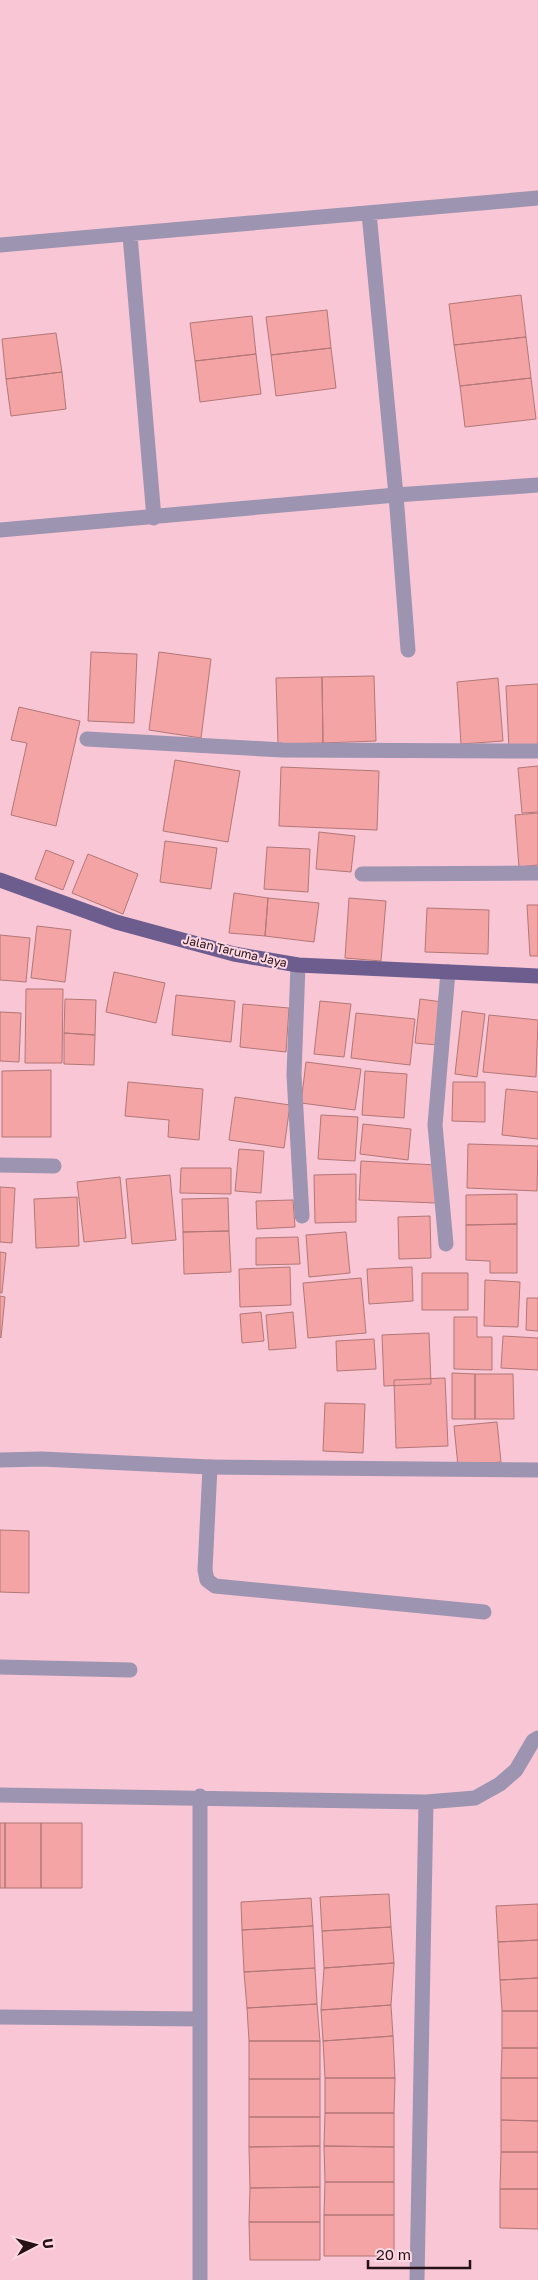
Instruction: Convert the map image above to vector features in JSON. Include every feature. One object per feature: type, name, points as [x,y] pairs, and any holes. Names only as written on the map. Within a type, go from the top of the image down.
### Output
[{"type":"main road","name":"Jalan Taruma Jaya","points":[[0,880],[116,922],[234,954],[298,965],[538,976]]},
{"type":"street","points":[[0,245],[538,198]]},
{"type":"street","points":[[369,213],[396,495],[408,650]]},
{"type":"street","points":[[130,235],[154,518]]},
{"type":"street","points":[[0,530],[154,518],[396,495],[538,485]]},
{"type":"street","points":[[87,739],[282,750],[538,751]]},
{"type":"street","points":[[362,874],[538,873]]},
{"type":"street","points":[[298,965],[294,1075],[302,1216]]},
{"type":"street","points":[[446,1244],[435,1125],[448,972]]},
{"type":"street","points":[[0,1165],[54,1166]]},
{"type":"street","points":[[0,1460],[42,1459],[210,1467],[538,1470]]},
{"type":"street","points":[[210,1467],[205,1570],[207,1580],[215,1586],[484,1612]]},
{"type":"street","points":[[0,1667],[130,1670]]},
{"type":"street","points":[[0,1795],[200,1796],[426,1802],[475,1798],[500,1784],[516,1770],[533,1742],[538,1738]]},
{"type":"street","points":[[200,1796],[200,2280]]},
{"type":"street","points":[[417,2280],[426,1802]]},
{"type":"street","points":[[0,2017],[200,2019]]},
{"type":"building","points":[[521,295],[526,337],[454,345],[449,304]]},
{"type":"building","points":[[327,310],[331,348],[271,355],[266,317]]},
{"type":"building","points":[[252,316],[256,354],[195,361],[190,323]]},
{"type":"building","points":[[56,333],[62,372],[6,379],[2,339]]},
{"type":"building","points":[[526,337],[531,378],[460,386],[454,345]]},
{"type":"building","points":[[331,348],[336,388],[276,396],[271,355]]},
{"type":"building","points":[[256,354],[261,394],[200,402],[195,361]]},
{"type":"building","points":[[62,372],[66,409],[11,416],[6,379]]},
{"type":"building","points":[[531,378],[536,419],[465,427],[460,386]]},
{"type":"building","points":[[91,652],[137,654],[134,723],[88,721]]},
{"type":"building","points":[[159,652],[211,659],[201,738],[149,730]]},
{"type":"building","points":[[374,676],[376,741],[323,743],[322,677]]},
{"type":"building","points":[[322,677],[323,743],[278,744],[276,678]]},
{"type":"building","points":[[498,678],[503,741],[461,744],[457,682]]},
{"type":"building","points":[[538,684],[538,749],[509,750],[506,686]]},
{"type":"building","points":[[19,707],[80,721],[56,826],[11,815],[27,743],[11,740]]},
{"type":"building","points":[[175,760],[240,771],[228,842],[163,831]]},
{"type":"building","points":[[538,766],[538,812],[522,813],[518,768]]},
{"type":"building","points":[[281,767],[379,771],[377,830],[279,826]]},
{"type":"building","points":[[538,813],[538,865],[519,867],[515,815]]},
{"type":"building","points":[[319,832],[355,836],[351,872],[316,869]]},
{"type":"building","points":[[165,841],[217,848],[211,889],[160,882]]},
{"type":"building","points":[[267,847],[310,849],[308,892],[264,889]]},
{"type":"building","points":[[46,850],[74,861],[63,890],[35,879]]},
{"type":"building","points":[[88,854],[138,874],[123,914],[72,893]]},
{"type":"building","points":[[234,893],[268,898],[265,936],[229,933]]},
{"type":"building","points":[[268,898],[319,903],[314,942],[265,936]]},
{"type":"building","points":[[349,898],[386,901],[381,961],[345,958]]},
{"type":"building","points":[[527,905],[538,905],[538,956],[530,956]]},
{"type":"building","points":[[427,908],[489,910],[488,954],[425,952]]},
{"type":"building","points":[[37,926],[71,930],[65,982],[31,978]]},
{"type":"building","points":[[0,935],[30,938],[26,982],[0,980]]},
{"type":"building","points":[[114,972],[165,983],[156,1023],[106,1012]]},
{"type":"building","points":[[26,989],[63,989],[62,1063],[25,1063]]},
{"type":"building","points":[[176,995],[235,1001],[231,1042],[172,1035]]},
{"type":"building","points":[[65,999],[96,1000],[95,1035],[64,1033]]},
{"type":"building","points":[[420,999],[442,1002],[437,1045],[415,1043]]},
{"type":"building","points":[[320,1001],[351,1004],[344,1057],[314,1054]]},
{"type":"building","points":[[243,1004],[289,1008],[286,1052],[240,1047]]},
{"type":"building","points":[[462,1011],[485,1014],[477,1077],[455,1074]]},
{"type":"building","points":[[0,1012],[21,1013],[19,1062],[0,1061]]},
{"type":"building","points":[[356,1013],[415,1019],[410,1065],[351,1058]]},
{"type":"building","points":[[489,1015],[538,1020],[536,1077],[483,1072]]},
{"type":"building","points":[[64,1033],[95,1035],[94,1065],[64,1064]]},
{"type":"building","points":[[306,1062],[361,1069],[355,1110],[301,1103]]},
{"type":"building","points":[[51,1070],[51,1137],[2,1137],[2,1071]]},
{"type":"building","points":[[365,1071],[407,1074],[404,1118],[362,1115]]},
{"type":"building","points":[[128,1082],[203,1089],[199,1140],[168,1137],[169,1120],[125,1116]]},
{"type":"building","points":[[453,1082],[485,1082],[485,1122],[452,1121]]},
{"type":"building","points":[[506,1089],[538,1092],[538,1139],[502,1135]]},
{"type":"building","points":[[235,1097],[290,1105],[284,1148],[229,1140]]},
{"type":"building","points":[[321,1115],[358,1117],[355,1161],[318,1159]]},
{"type":"building","points":[[363,1124],[411,1129],[408,1160],[360,1154]]},
{"type":"building","points":[[468,1144],[538,1146],[537,1191],[467,1188]]},
{"type":"building","points":[[239,1149],[264,1151],[261,1193],[235,1191]]},
{"type":"building","points":[[361,1161],[437,1165],[436,1203],[359,1200]]},
{"type":"building","points":[[181,1168],[231,1168],[231,1194],[180,1193]]},
{"type":"building","points":[[356,1174],[356,1222],[315,1223],[314,1175]]},
{"type":"building","points":[[170,1175],[176,1240],[132,1244],[126,1179]]},
{"type":"building","points":[[120,1177],[126,1238],[84,1242],[77,1182]]},
{"type":"building","points":[[0,1187],[15,1188],[12,1243],[0,1242]]},
{"type":"building","points":[[517,1194],[517,1224],[466,1225],[466,1195]]},
{"type":"building","points":[[77,1197],[79,1246],[36,1248],[34,1199]]},
{"type":"building","points":[[228,1198],[229,1231],[183,1232],[182,1199]]},
{"type":"building","points":[[293,1200],[295,1227],[257,1229],[256,1201]]},
{"type":"building","points":[[430,1216],[431,1258],[399,1259],[398,1217]]},
{"type":"building","points":[[517,1224],[517,1273],[490,1273],[490,1261],[466,1260],[466,1225]]},
{"type":"building","points":[[229,1231],[231,1272],[184,1274],[183,1232]]},
{"type":"building","points":[[346,1232],[350,1273],[309,1277],[306,1235]]},
{"type":"building","points":[[298,1237],[300,1264],[256,1265],[256,1238]]},
{"type":"building","points":[[0,1252],[6,1253],[2,1293],[0,1293]]},
{"type":"building","points":[[290,1267],[291,1305],[240,1307],[239,1269]]},
{"type":"building","points":[[412,1267],[413,1301],[369,1304],[367,1269]]},
{"type":"building","points":[[422,1273],[468,1273],[468,1310],[422,1310]]},
{"type":"building","points":[[361,1278],[366,1333],[308,1338],[303,1283]]},
{"type":"building","points":[[485,1280],[520,1282],[518,1327],[484,1326]]},
{"type":"building","points":[[0,1296],[5,1297],[1,1338],[0,1337]]},
{"type":"building","points":[[527,1298],[538,1298],[538,1331],[526,1330]]},
{"type":"building","points":[[261,1312],[264,1341],[242,1343],[240,1314]]},
{"type":"building","points":[[293,1312],[296,1348],[269,1350],[266,1315]]},
{"type":"building","points":[[454,1317],[477,1317],[477,1337],[492,1337],[492,1370],[454,1369]]},
{"type":"building","points":[[429,1333],[431,1384],[384,1386],[382,1335]]},
{"type":"building","points":[[503,1336],[538,1338],[538,1370],[501,1368]]},
{"type":"building","points":[[374,1339],[376,1369],[337,1371],[336,1341]]},
{"type":"building","points":[[452,1373],[475,1374],[475,1419],[452,1419]]},
{"type":"building","points":[[475,1374],[513,1374],[514,1419],[475,1419]]},
{"type":"building","points":[[445,1378],[448,1446],[396,1448],[394,1380]]},
{"type":"building","points":[[325,1403],[365,1404],[363,1453],[323,1451]]},
{"type":"building","points":[[497,1422],[501,1462],[458,1466],[454,1426]]},
{"type":"building","points":[[0,1530],[29,1531],[29,1593],[0,1592]]},
{"type":"building","points":[[0,1823],[5,1823],[5,1888],[0,1888]]},
{"type":"building","points":[[5,1823],[41,1823],[41,1888],[5,1888]]},
{"type":"building","points":[[41,1823],[82,1823],[82,1888],[41,1888]]},
{"type":"building","points":[[389,1894],[391,1927],[322,1931],[320,1897]]},
{"type":"building","points":[[311,1898],[313,1926],[242,1930],[241,1902]]},
{"type":"building","points":[[538,1904],[538,1940],[498,1942],[496,1906]]},
{"type":"building","points":[[313,1926],[315,1968],[244,1972],[242,1930]]},
{"type":"building","points":[[391,1927],[394,1963],[324,1968],[322,1931]]},
{"type":"building","points":[[538,1940],[538,1978],[500,1980],[498,1942]]},
{"type":"building","points":[[394,1963],[391,2005],[321,2010],[324,1968]]},
{"type":"building","points":[[315,1968],[317,2004],[247,2008],[244,1972]]},
{"type":"building","points":[[538,1978],[538,2011],[502,2011],[500,1980]]},
{"type":"building","points":[[317,2004],[320,2041],[249,2041],[247,2008]]},
{"type":"building","points":[[391,2005],[393,2036],[323,2041],[321,2010]]},
{"type":"building","points":[[502,2011],[538,2011],[538,2048],[502,2048]]},
{"type":"building","points":[[393,2036],[395,2078],[325,2078],[323,2041]]},
{"type":"building","points":[[249,2041],[320,2041],[320,2079],[249,2079]]},
{"type":"building","points":[[502,2048],[538,2048],[538,2078],[501,2078]]},
{"type":"building","points":[[325,2078],[395,2078],[394,2113],[325,2113]]},
{"type":"building","points":[[501,2078],[538,2078],[538,2121],[501,2120]]},
{"type":"building","points":[[249,2079],[320,2079],[320,2117],[249,2117]]},
{"type":"building","points":[[325,2113],[394,2113],[394,2147],[324,2146]]},
{"type":"building","points":[[249,2117],[320,2117],[320,2146],[249,2147]]},
{"type":"building","points":[[501,2120],[538,2121],[538,2152],[501,2152]]},
{"type":"building","points":[[320,2146],[320,2187],[250,2188],[249,2147]]},
{"type":"building","points":[[324,2146],[394,2147],[394,2182],[325,2182]]},
{"type":"building","points":[[501,2152],[538,2152],[538,2189],[500,2189]]},
{"type":"building","points":[[325,2182],[394,2182],[394,2215],[324,2215]]},
{"type":"building","points":[[320,2187],[320,2222],[249,2222],[250,2188]]},
{"type":"building","points":[[500,2189],[538,2189],[538,2229],[500,2228]]},
{"type":"building","points":[[324,2215],[394,2215],[394,2256],[324,2256]]},
{"type":"building","points":[[249,2222],[320,2222],[320,2260],[250,2260]]}]
